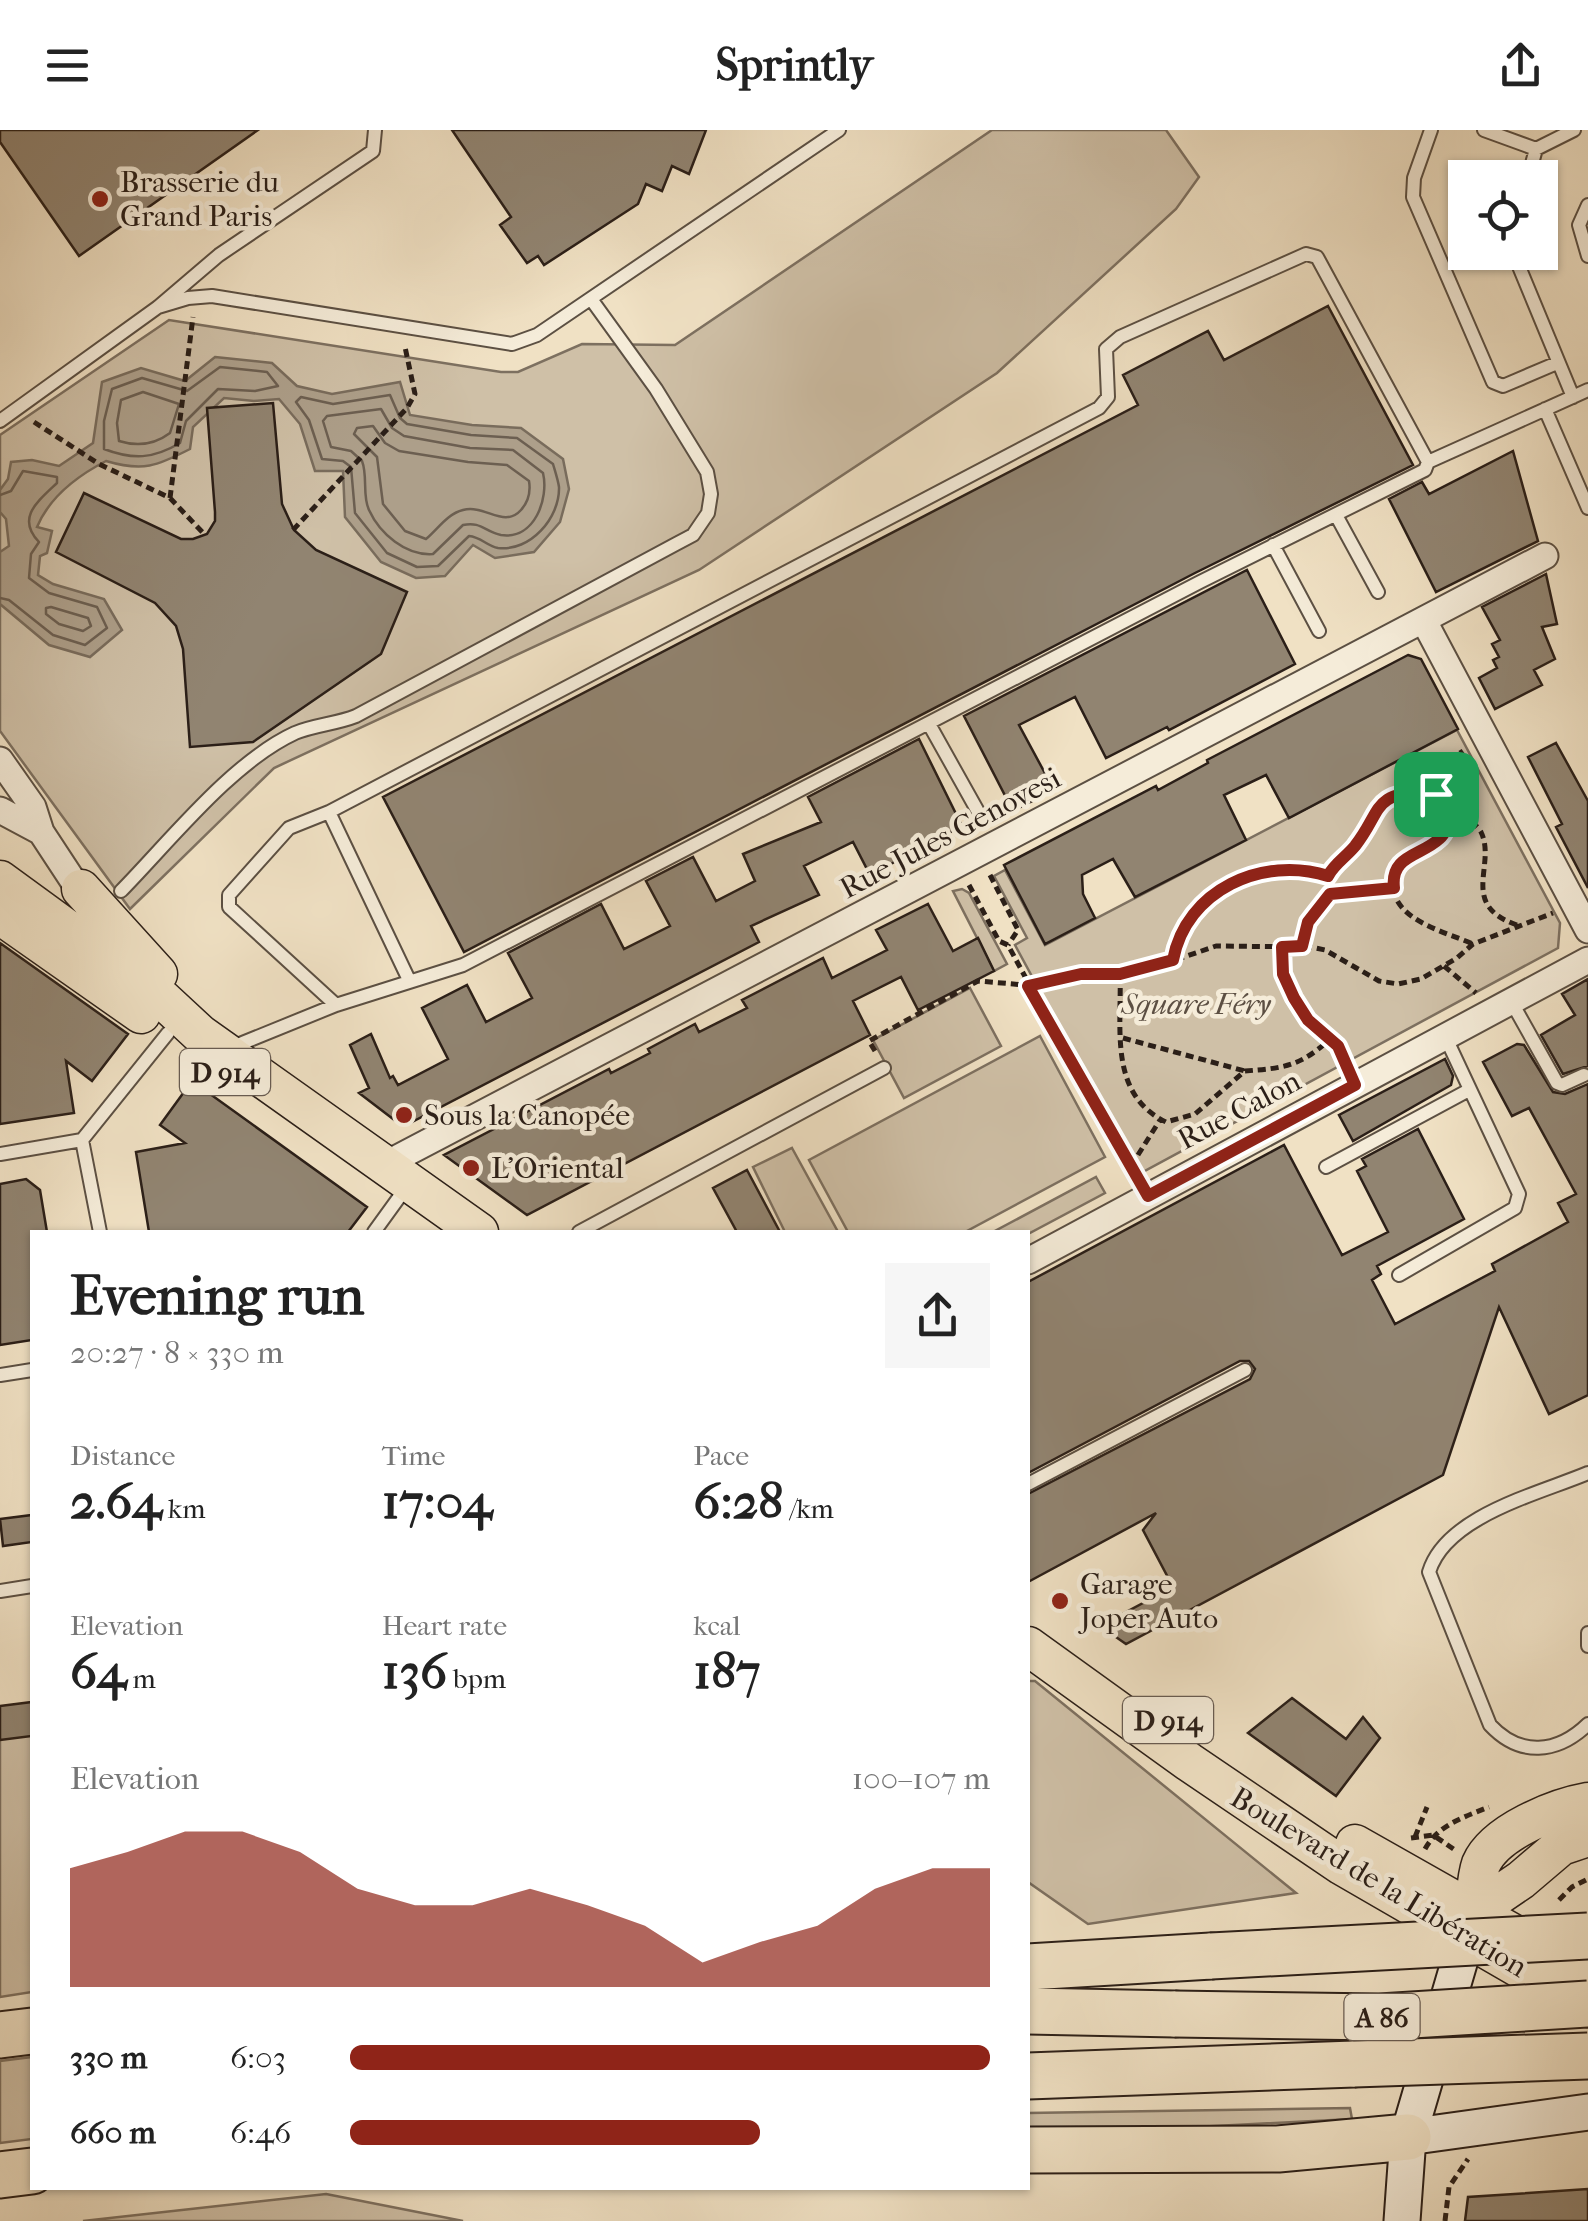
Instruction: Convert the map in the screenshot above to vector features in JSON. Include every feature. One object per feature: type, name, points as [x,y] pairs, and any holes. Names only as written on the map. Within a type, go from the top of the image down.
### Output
[{"type":"highway","points":[[1030,1968],[1588,1936]]},
{"type":"highway","name":"A 86","points":[[1030,2011],[1380,2017],[1588,2006]]},
{"type":"highway","points":[[0,2036],[30,2031]]},
{"type":"highway","name":"A 86","points":[[1030,2076],[1588,2056]]},
{"type":"highway","points":[[1030,2150],[1278,2150],[1408,2137]]},
{"type":"highway","points":[[0,2175],[30,2171]]},
{"type":"main road","name":"D 914","points":[[0,880],[231,1048],[351,1142],[447,1230]]},
{"type":"main road","points":[[81,888],[231,1048]]},
{"type":"main road","points":[[0,900],[82,956],[98,950]]},
{"type":"main road","name":"D 914","points":[[0,915],[168,1032],[475,1230]]},
{"type":"main road","name":"Boulevard de la Libération","points":[[1030,1621],[1310,1819],[1588,2006]]},
{"type":"main road","name":"Boulevard de la Libération","points":[[1030,1647],[1341,1866],[1588,1976]]},
{"type":"main road","points":[[1402,2221],[1408,2137],[1470,1924],[1480,1867],[1488,1853],[1527,1822],[1588,1802]]},
{"type":"main road","points":[[1470,1924],[1562,1846],[1588,1837]]},
{"type":"main road","points":[[1408,2137],[1588,2112]]},
{"type":"street","name":"Rue Jules Genovesi","points":[[398,1182],[969,860],[1545,556]]},
{"type":"street","points":[[1424,621],[1588,930]]},
{"type":"street","points":[[0,760],[32,806],[41,832],[81,888],[95,921],[98,950]]},
{"type":"street","points":[[0,810],[41,832]]},
{"type":"street","name":"Rue Calon","points":[[1030,1260],[1588,960]]},
{"type":"lane","points":[[0,421],[158,307],[219,255],[373,150],[375,130]]},
{"type":"lane","points":[[158,307],[212,296],[512,344],[537,334],[839,130]]},
{"type":"lane","points":[[1431,130],[1414,178],[1413,197],[1493,382],[1502,386],[1557,363]]},
{"type":"lane","points":[[1484,130],[1536,149],[1574,130]]},
{"type":"lane","points":[[1533,160],[1536,149]]},
{"type":"lane","points":[[1588,205],[1579,225],[1588,256]]},
{"type":"lane","points":[[336,1006],[229,907],[229,895],[289,828],[329,812],[1099,408],[1108,398],[1106,348],[1120,338],[1306,254],[1317,257],[1428,462]]},
{"type":"lane","points":[[1521,270],[1573,397]]},
{"type":"lane","points":[[121,891],[237,772],[264,752],[300,732],[356,716],[700,528],[711,494],[703,462],[590,298]]},
{"type":"lane","points":[[231,1048],[336,1006],[463,964],[1425,470],[1428,462],[1588,390]]},
{"type":"lane","points":[[1545,409],[1588,508]]},
{"type":"lane","points":[[1336,515],[1378,592]]},
{"type":"lane","points":[[1273,545],[1319,631]]},
{"type":"lane","points":[[928,724],[981,818]]},
{"type":"lane","points":[[329,812],[409,980]]},
{"type":"lane","points":[[1511,1001],[1556,1083],[1584,1074]]},
{"type":"lane","points":[[0,1154],[82,1140],[168,1032]]},
{"type":"lane","points":[[1399,1275],[1514,1208],[1518,1194],[1446,1036]]},
{"type":"lane","points":[[582,1230],[884,1068]]},
{"type":"lane","points":[[1326,1168],[1469,1090]]},
{"type":"lane","points":[[82,1140],[100,1230]]},
{"type":"lane","points":[[375,1230],[398,1182]]},
{"type":"lane","points":[[0,1376],[30,1370]]},
{"type":"lane","points":[[1030,1483],[1245,1370]]},
{"type":"lane","points":[[1588,1473],[1466,1524],[1441,1546],[1429,1572],[1490,1726],[1506,1742],[1528,1750],[1560,1742],[1588,1724]]},
{"type":"lane","points":[[0,1591],[30,1586]]},
{"type":"lane","points":[[1588,1632],[1588,1646]]},
{"type":"path","points":[[170,498],[196,297]]},
{"type":"path","points":[[294,530],[416,394],[400,328]]},
{"type":"path","points":[[16,410],[99,464],[170,498],[205,535]]},
{"type":"path","points":[[1426,790],[1432,772],[1454,756]]},
{"type":"path","points":[[1302,946],[1308,922],[1330,894],[1328,876],[1357,843],[1369,820],[1388,798],[1400,792],[1426,790],[1481,833],[1484,897],[1498,914],[1520,926]]},
{"type":"path","points":[[1453,810],[1440,839],[1416,850],[1400,864],[1394,873],[1394,898],[1405,913],[1473,944]]},
{"type":"path","points":[[969,860],[1018,930],[1008,945]]},
{"type":"path","points":[[969,860],[999,941],[1008,945],[1148,1196]]},
{"type":"path","points":[[1173,960],[1185,925],[1200,905],[1230,884],[1278,870],[1328,876]]},
{"type":"path","points":[[1330,894],[1394,888]]},
{"type":"path","points":[[884,1068],[869,1041],[978,982],[1028,986],[1081,974],[1120,974],[1216,946],[1302,946],[1325,950],[1364,974],[1398,984],[1421,979],[1473,944],[1573,902]]},
{"type":"path","points":[[1282,947],[1283,974],[1294,998],[1308,1020],[1330,1039],[1347,1062],[1355,1085]]},
{"type":"path","points":[[1444,966],[1476,993],[1488,1014]]},
{"type":"path","points":[[1120,974],[1123,1038],[1119,1054],[1138,1099],[1160,1120],[1175,1122],[1195,1114],[1245,1071]]},
{"type":"path","points":[[1123,1038],[1245,1071],[1291,1065],[1313,1054],[1330,1039]]},
{"type":"path","points":[[1131,1166],[1160,1120]]},
{"type":"path","points":[[1554,1904],[1572,1887],[1588,1879]]},
{"type":"path","points":[[1446,2221],[1449,2187],[1467,2160],[1477,2156]]},
{"type":"path","points":[[1438,2188],[1449,2187]]},
{"type":"green space","points":[[992,130],[1166,130],[1199,177],[1176,209],[997,373],[699,570],[274,768],[130,909],[0,731],[0,435],[169,320],[501,372],[518,372],[582,344],[675,345]]},
{"type":"green space","name":"Square Féry","points":[[1457,730],[1560,923],[1558,948],[1139,1174],[1015,945],[1027,938],[994,876],[1005,870],[1045,945]]},
{"type":"green space","points":[[962,889],[969,893],[1007,964],[994,971],[953,891]]},
{"type":"green space","points":[[970,988],[1001,1046],[904,1098],[873,1040]]},
{"type":"green space","points":[[1040,1036],[1105,1157],[969,1230],[847,1230],[809,1160]]},
{"type":"green space","points":[[792,1148],[837,1230],[784,1230],[753,1167]]},
{"type":"green space","points":[[1096,1177],[1105,1193],[1030,1233],[997,1230]]},
{"type":"green space","points":[[1030,1681],[1035,1681],[1296,1893],[1088,1924],[1030,1883]]},
{"type":"green space","points":[[30,1732],[30,1992],[0,1997],[0,1737]]},
{"type":"green space","points":[[30,2057],[30,2139],[0,2143],[0,2061]]},
{"type":"green space","points":[[1350,2108],[1352,2119],[1157,2129],[1030,2130],[1030,2113]]},
{"type":"green space","points":[[326,2194],[463,2221],[83,2221]]},
{"type":"water","points":[[215,357],[272,363],[297,386],[332,394],[400,382],[410,415],[521,428],[563,459],[569,489],[560,522],[534,552],[495,558],[473,545],[445,576],[416,578],[381,562],[345,517],[343,471],[315,471],[300,424],[279,399],[224,398],[193,427],[190,449],[150,466],[106,461],[75,480],[49,506],[37,527],[52,531],[47,553],[40,556],[38,575],[53,584],[104,599],[122,630],[90,657],[49,645],[0,604],[0,552],[9,546],[6,519],[0,512],[0,490],[8,479],[11,462],[32,460],[59,466],[93,443],[102,382],[141,368],[185,381]]},
{"type":"building","name":"Brasserie du Grand Paris","points":[[0,130],[258,130],[79,256],[0,142]]},
{"type":"building","points":[[452,130],[706,130],[689,174],[672,166],[662,191],[646,184],[638,204],[544,265],[538,256],[527,263],[500,225],[511,217]]},
{"type":"building","points":[[1328,306],[1413,465],[1195,573],[464,952],[383,797],[1138,405],[1123,375],[1208,331],[1224,360]]},
{"type":"building","points":[[273,403],[282,504],[294,530],[316,550],[407,592],[381,654],[253,742],[190,747],[183,649],[176,626],[155,603],[56,552],[84,493],[181,539],[207,534],[215,521],[215,512],[207,408]]},
{"type":"building","points":[[1513,451],[1538,541],[1436,592],[1389,499],[1422,482],[1429,494]]},
{"type":"building","points":[[1247,570],[1295,664],[1106,758],[1075,697],[1019,725],[1054,790],[1013,811],[964,716]]},
{"type":"building","points":[[1546,574],[1557,624],[1542,627],[1555,659],[1534,670],[1542,685],[1495,709],[1479,678],[1497,668],[1493,660],[1499,657],[1492,644],[1500,640],[1482,607]]},
{"type":"building","points":[[1408,655],[1421,659],[1458,729],[1289,818],[1266,775],[1224,795],[1246,840],[1135,897],[1113,859],[1082,875],[1083,894],[1095,918],[1045,944],[1004,865],[1156,786],[1158,790],[1208,763],[1207,760]]},
{"type":"building","points":[[919,739],[962,826],[870,875],[853,842],[804,866],[819,895],[751,926],[759,942],[410,1123],[397,1122],[359,1093],[369,1088],[350,1045],[371,1034],[390,1078],[393,1076],[398,1085],[448,1059],[422,1008],[467,985],[486,1022],[532,998],[508,953],[601,904],[624,949],[670,926],[646,881],[693,857],[716,901],[755,881],[743,854],[821,822],[808,797]]},
{"type":"building","points":[[1556,743],[1588,801],[1588,888],[1556,827],[1562,824],[1528,757]]},
{"type":"building","points":[[928,904],[953,951],[978,938],[994,971],[918,1010],[901,977],[853,1001],[870,1035],[527,1215],[444,1155],[609,1069],[611,1073],[650,1053],[648,1049],[695,1024],[699,1032],[747,1008],[742,1000],[823,958],[832,978],[887,950],[876,930]]},
{"type":"building","points":[[0,943],[128,1034],[92,1081],[66,1061],[74,1113],[0,1124]]},
{"type":"building","points":[[1588,979],[1588,1066],[1563,1074],[1541,1035],[1575,1015],[1562,994]]},
{"type":"building","points":[[1517,1044],[1524,1045],[1553,1092],[1565,1094],[1588,1084],[1588,1395],[1549,1414],[1499,1307],[1443,1475],[1126,1644],[1100,1626],[1173,1587],[1143,1530],[1156,1513],[1030,1581],[1030,1493],[1250,1379],[1255,1369],[1249,1361],[1240,1361],[1030,1472],[1030,1281],[1284,1145],[1342,1255],[1388,1232],[1357,1171],[1366,1166],[1362,1159],[1418,1129],[1464,1219],[1377,1266],[1381,1274],[1372,1280],[1395,1324],[1495,1271],[1492,1264],[1568,1222],[1558,1203],[1576,1194],[1529,1108],[1512,1116],[1483,1062]]},
{"type":"building","points":[[1445,1059],[1453,1076],[1451,1085],[1353,1141],[1339,1115]]},
{"type":"building","points":[[192,1081],[367,1207],[350,1230],[149,1230],[136,1152],[185,1143],[160,1125]]},
{"type":"building","points":[[747,1170],[779,1230],[736,1230],[713,1188]]},
{"type":"building","points":[[26,1179],[40,1190],[47,1230],[30,1230],[30,1340],[0,1345],[0,1184]]},
{"type":"building","points":[[30,1515],[30,1542],[3,1546],[0,1519]]},
{"type":"building","points":[[1292,1698],[1346,1739],[1363,1717],[1380,1738],[1336,1796],[1248,1733]]},
{"type":"building","points":[[30,1702],[30,1736],[0,1740],[0,1706]]},
{"type":"building","points":[[1588,2189],[1588,2221],[1465,2221],[1468,2197]]},
{"type":"place","name":"Brasserie du Grand Paris","points":[[100,199]]},
{"type":"place","name":"Sous la Canopée","points":[[404,1115]]},
{"type":"place","name":"L'Oriental","points":[[471,1168]]},
{"type":"place","name":"Garage Joper Auto","points":[[1060,1601]]},
{"type":"route","points":[[1426,790],[1436,794],[1453,810],[1446,828],[1440,839],[1416,850],[1400,864],[1394,873],[1394,888],[1330,894],[1308,922],[1302,946],[1282,947],[1283,974],[1294,998],[1308,1020],[1338,1046],[1355,1085],[1148,1196],[1028,986],[1081,974],[1120,974],[1173,960],[1185,925],[1200,905],[1230,884],[1278,870],[1328,876],[1388,798],[1400,792],[1426,790]]}]
